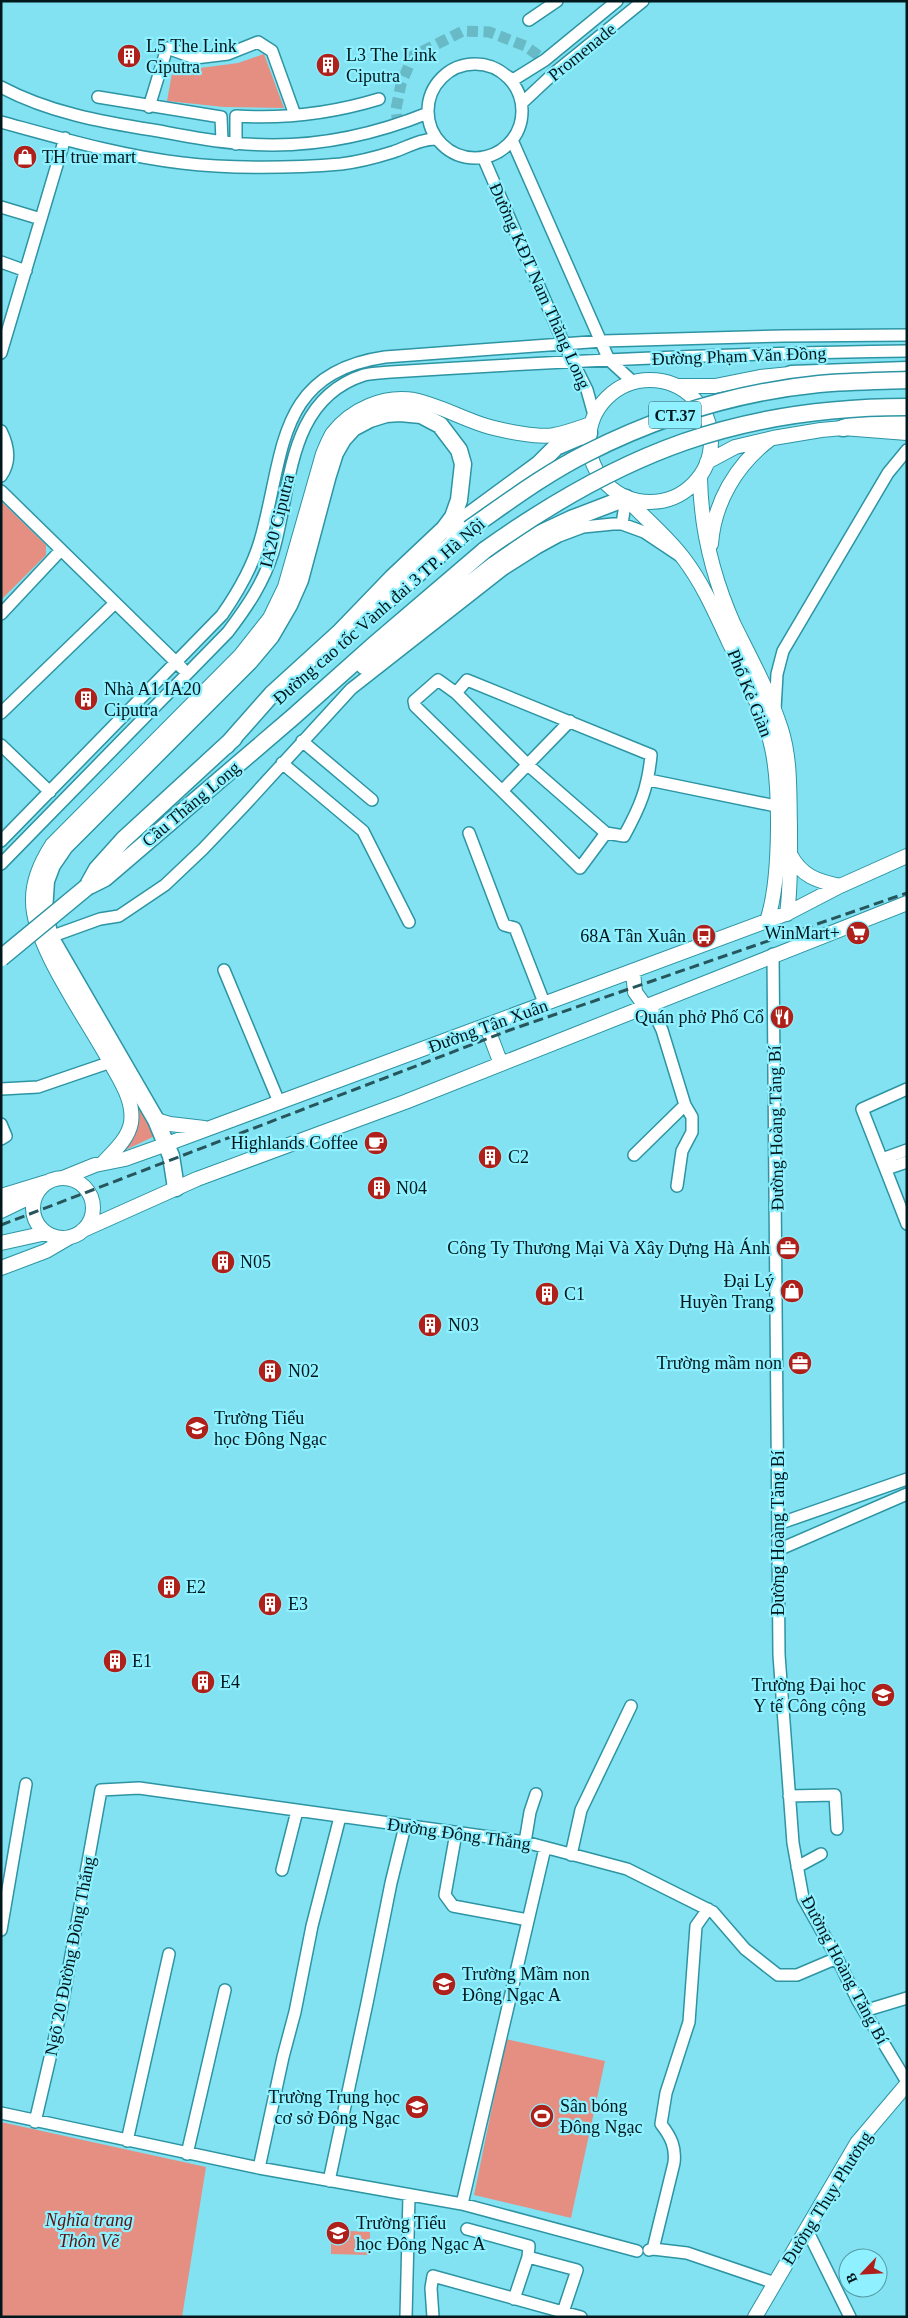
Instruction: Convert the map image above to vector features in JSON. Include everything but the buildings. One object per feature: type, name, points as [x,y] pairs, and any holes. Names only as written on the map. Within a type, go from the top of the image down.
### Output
[{"type":"highway","points":[[790,374],[907,370]]},
{"type":"highway","name":"Đường cao tốc Vành đai 3 TP. Hà Nội","points":[[226,746],[402,586],[469,529],[533,484],[586,453],[682,413],[725,400],[787,388],[844,382],[907,379]]},
{"type":"highway","name":"Đường cao tốc Vành đai 3 TP. Hà Nội","points":[[294,717],[375,644],[485,550],[528,519],[586,484],[654,452],[688,439],[767,418],[860,407],[907,407]]},
{"type":"highway","points":[[176,1188],[174,1166],[156,1120],[50,936],[44,911],[43,896],[46,881],[52,865],[80,829],[250,661],[271,636],[289,605],[300,580],[335,453],[343,439],[353,428],[370,419],[400,413],[421,415],[440,425],[459,450],[463,464],[459,500],[453,517],[427,546],[272,694],[226,746]]},
{"type":"highway","points":[[843,428],[876,419],[907,418]]},
{"type":"highway","points":[[427,546],[539,464],[556,447],[591,424]]},
{"type":"highway","points":[[294,717],[446,604],[499,561],[539,534],[571,518],[626,498]]},
{"type":"highway","name":"Cầu Thăng Long","points":[[1,958],[87,887],[105,878],[294,717]]},
{"type":"highway","name":"Cầu Thăng Long","points":[[87,887],[97,869],[123,840],[226,746]]},
{"type":"main road","name":"Đường Phạm Văn Đồng","points":[[677,386],[702,388],[760,377],[874,363],[907,362]]},
{"type":"main road","name":"Đường Phạm Văn Đồng","points":[[790,374],[842,379],[907,379]]},
{"type":"main road","points":[[660,380],[677,386],[691,395],[702,408],[709,423],[707,462],[700,478],[685,492],[666,501],[646,503],[626,498],[611,489],[599,476],[591,459],[591,424],[602,402],[610,394],[632,381],[660,380]]},
{"type":"main road","points":[[103,1163],[124,1139],[131,1122],[130,1106],[125,1089],[111,1062],[40,936],[34,917],[33,902],[38,870],[52,845],[62,832],[227,668],[259,633],[285,587],[317,473],[332,434],[360,410],[377,403],[397,399],[414,400],[491,428],[553,436],[591,424]]},
{"type":"main road","points":[[843,428],[873,414],[907,414]]},
{"type":"main road","points":[[707,462],[735,447],[773,438],[843,428],[907,433]]},
{"type":"main road","points":[[710,555],[716,516],[735,474],[758,448],[773,438]]},
{"type":"main road","name":"Phố Kẻ Giàn","points":[[700,478],[702,516],[710,555],[757,686],[773,752],[776,806],[776,881],[767,921]]},
{"type":"main road","name":"Phố Kẻ Giàn","points":[[626,498],[664,535],[684,559],[757,686],[775,711],[786,752],[790,853],[787,914]]},
{"type":"main road","points":[[790,853],[796,866],[808,877],[820,882],[840,886]]},
{"type":"main road","name":"Đường Tân Xuân","points":[[63,1178],[103,1163],[125,1159],[487,1027],[787,914],[840,886],[907,856]]},
{"type":"main road","points":[[1,1268],[46,1251],[83,1230],[176,1188],[501,1064],[773,954],[907,903]]},
{"type":"main road","points":[[633,972],[635,992],[648,1005]]},
{"type":"main road","points":[[487,1027],[501,1064]]},
{"type":"main road","points":[[156,1120],[178,1126],[207,1129]]},
{"type":"main road","points":[[1,1196],[63,1178],[78,1182],[89,1193],[92,1201],[91,1217],[83,1230]]},
{"type":"main road","points":[[1,1211],[36,1194],[48,1181]]},
{"type":"main road","points":[[36,1194],[32,1208],[41,1228],[46,1233],[58,1237],[70,1237]]},
{"type":"main road","points":[[1,1243],[46,1233]]},
{"type":"main road","name":"Đường Thụy Phương","points":[[755,2317],[857,2143],[907,2083]]},
{"type":"street","points":[[529,20],[556,1]]},
{"type":"street","points":[[436,140],[428,113],[429,99],[434,86],[443,76],[455,68],[468,64],[482,64],[495,68],[512,80],[534,68],[618,1]]},
{"type":"street","name":"Promenade","points":[[522,103],[553,74],[643,1]]},
{"type":"street","points":[[149,107],[167,48],[195,58],[228,54],[258,42],[272,51],[295,115]]},
{"type":"street","points":[[1,122],[182,164],[284,166],[343,164],[392,152],[424,139],[436,140],[453,153],[465,157],[484,157],[499,152],[512,140],[519,127],[522,103],[514,85],[507,76]]},
{"type":"street","points":[[1,87],[45,106],[94,121],[236,144],[303,144],[355,137],[398,125],[428,113]]},
{"type":"street","points":[[98,97],[149,107],[221,117],[222,141]]},
{"type":"street","points":[[236,144],[236,116],[268,118],[346,109],[379,99]]},
{"type":"street","points":[[1,353],[65,138]]},
{"type":"street","name":"Đường KĐT Nam Thăng Long","points":[[512,140],[603,342],[609,360],[632,381]]},
{"type":"street","name":"Đường KĐT Nam Thăng Long","points":[[484,157],[564,344],[584,384],[591,424]]},
{"type":"street","points":[[1,207],[41,219]]},
{"type":"street","points":[[1,262],[26,271]]},
{"type":"street","name":"Đường Phạm Văn Đồng","points":[[564,344],[784,336],[907,335]]},
{"type":"street","name":"IA20 Ciputra","points":[[1,841],[222,615],[244,578],[260,540],[285,430],[294,412],[316,385],[345,366],[362,360],[564,344]]},
{"type":"street","name":"Đường Phạm Văn Đồng","points":[[572,362],[907,351]]},
{"type":"street","name":"IA20 Ciputra","points":[[1,864],[228,632],[258,589],[273,552],[300,435],[308,418],[335,390],[365,375],[572,362]]},
{"type":"street","points":[[1,431],[7,444],[8,457],[5,471],[1,476]]},
{"type":"street","points":[[775,711],[777,674],[783,651],[888,473],[907,450]]},
{"type":"street","points":[[1,490],[187,674]]},
{"type":"street","points":[[622,524],[626,498]]},
{"type":"street","points":[[50,936],[100,919],[119,916],[165,885],[203,849],[359,682],[504,569],[559,536],[583,527],[622,524],[644,532],[660,545],[684,559]]},
{"type":"street","points":[[1,614],[62,550]]},
{"type":"street","points":[[1,714],[115,603]]},
{"type":"street","points":[[456,693],[467,680],[650,755],[649,780],[641,805],[624,836],[606,833],[528,765],[456,693],[438,680],[414,701],[416,706],[580,868],[606,833]]},
{"type":"street","points":[[502,791],[570,721]]},
{"type":"street","points":[[302,741],[372,800]]},
{"type":"street","points":[[1,745],[50,792]]},
{"type":"street","points":[[282,763],[363,831],[409,922]]},
{"type":"street","points":[[649,780],[776,806]]},
{"type":"street","points":[[469,833],[504,925],[515,928],[545,1005]]},
{"type":"street","name":"Đường Hoàng Tăng Bí","points":[[773,954],[779,1655],[796,1867],[803,1898],[864,2011],[907,2083]]},
{"type":"street","points":[[224,970],[278,1102]]},
{"type":"street","points":[[648,1005],[664,1038],[685,1105],[692,1117],[692,1132],[682,1151],[677,1186]]},
{"type":"street","points":[[1,1089],[38,1087],[111,1062]]},
{"type":"street","points":[[907,1089],[862,1108],[907,1224]]},
{"type":"street","points":[[634,1156],[685,1105]]},
{"type":"street","points":[[1,1124],[6,1136],[1,1139]]},
{"type":"street","points":[[884,1164],[907,1150]]},
{"type":"street","points":[[884,1164],[907,1162]]},
{"type":"street","points":[[778,1524],[907,1478]]},
{"type":"street","points":[[778,1550],[907,1494]]},
{"type":"street","points":[[571,1855],[581,1810],[631,1706]]},
{"type":"street","points":[[1,1930],[5,1883],[26,1784]]},
{"type":"street","name":"Đường Đông Thắng","points":[[101,1790],[139,1788],[525,1842],[626,1869],[708,1909],[746,1949],[778,1975],[797,1975],[837,1958]]},
{"type":"street","name":"Ngõ 20 Đường Đồng Thắng","points":[[35,2122],[61,2011],[101,1790]]},
{"type":"street","points":[[525,1842],[530,1812],[536,1794]]},
{"type":"street","points":[[789,1796],[835,1795],[838,1829]]},
{"type":"street","points":[[282,1870],[297,1811]]},
{"type":"street","points":[[258,2168],[295,2012],[312,1926],[340,1817]]},
{"type":"street","points":[[328,2181],[391,1882],[406,1826]]},
{"type":"street","points":[[456,1833],[445,1895],[453,1906],[528,1920]]},
{"type":"street","points":[[462,2204],[545,1848]]},
{"type":"street","points":[[796,1867],[821,1854]]},
{"type":"street","points":[[647,2250],[676,2151],[669,2134],[661,2124],[666,2093],[689,2022],[696,1926],[708,1909]]},
{"type":"street","points":[[127,2141],[169,1954]]},
{"type":"street","points":[[187,2154],[225,1990]]},
{"type":"street","points":[[864,2011],[907,1998]]},
{"type":"street","points":[[1,2114],[258,2168],[462,2204],[647,2250],[687,2253],[774,2283]]},
{"type":"street","points":[[406,2317],[409,2196]]},
{"type":"street","points":[[467,2229],[529,2246],[528,2257],[514,2299]]},
{"type":"street","points":[[807,2230],[850,2317]]},
{"type":"street","points":[[528,2257],[576,2270],[563,2312]]},
{"type":"street","points":[[433,2317],[431,2288],[433,2276],[581,2317]]},
{"type":"green space","points":[[264,54],[284,108],[224,107],[167,101],[174,62],[200,68],[238,63]]},
{"type":"green space","points":[[1,501],[46,545],[46,555],[1,600]]},
{"type":"green space","points":[[137,1102],[157,1135],[119,1153],[136,1127]]},
{"type":"green space","name":"Sân bóng Đông Ngạc","points":[[506,2039],[605,2061],[571,2218],[474,2195]]},
{"type":"green space","name":"Nghĩa trang Thôn Vẽ","points":[[1,2122],[206,2167],[182,2317],[1,2317]]},
{"type":"green space","points":[[331,2230],[370,2232],[370,2255],[331,2254]]},
{"type":"tunnel","points":[[398,125],[396,109],[401,84],[413,56],[463,31],[489,32],[525,46],[545,60]]},
{"type":"railway","points":[[1,1225],[510,1030],[907,893]]},
{"type":"place","name":"L5 The Link Ciputra","points":[[129,56]]},
{"type":"place","name":"L3 The Link Ciputra","points":[[328,65]]},
{"type":"place","name":"TH true mart","points":[[25,157]]},
{"type":"place","name":"Nhà A1 IA20 Ciputra","points":[[86,699]]},
{"type":"place","name":"WinMart+","points":[[858,933]]},
{"type":"place","name":"68A Tân Xuân","points":[[704,936]]},
{"type":"place","name":"Quán phở Phố Cổ","points":[[782,1017]]},
{"type":"place","name":"Highlands Coffee","points":[[376,1143]]},
{"type":"place","name":"C2","points":[[490,1157]]},
{"type":"place","name":"N04","points":[[379,1188]]},
{"type":"place","name":"Công Ty Thương Mại Và Xây Dựng Hà Ánh","points":[[788,1248]]},
{"type":"place","name":"N05","points":[[223,1262]]},
{"type":"place","name":"Đại Lý Huyền Trang","points":[[792,1291]]},
{"type":"place","name":"C1","points":[[547,1294]]},
{"type":"place","name":"N03","points":[[430,1325]]},
{"type":"place","name":"Trường mầm non","points":[[800,1363]]},
{"type":"place","name":"N02","points":[[270,1371]]},
{"type":"place","name":"Trường Tiểu học Đông Ngạc","points":[[197,1428]]},
{"type":"place","name":"E2","points":[[169,1587]]},
{"type":"place","name":"E3","points":[[270,1604]]},
{"type":"place","name":"E1","points":[[115,1661]]},
{"type":"place","name":"E4","points":[[203,1682]]},
{"type":"place","name":"Trường Đại học Y tế Công cộng","points":[[883,1695]]},
{"type":"place","name":"Trường Mầm non Đông Ngạc A","points":[[444,1984]]},
{"type":"place","name":"Trường Trung học cơ sở Đông Ngạc","points":[[417,2107]]},
{"type":"place","name":"Sân bóng Đông Ngạc","points":[[542,2116]]},
{"type":"place","name":"Trường Tiểu học Đông Ngạc A","points":[[338,2233]]}]
